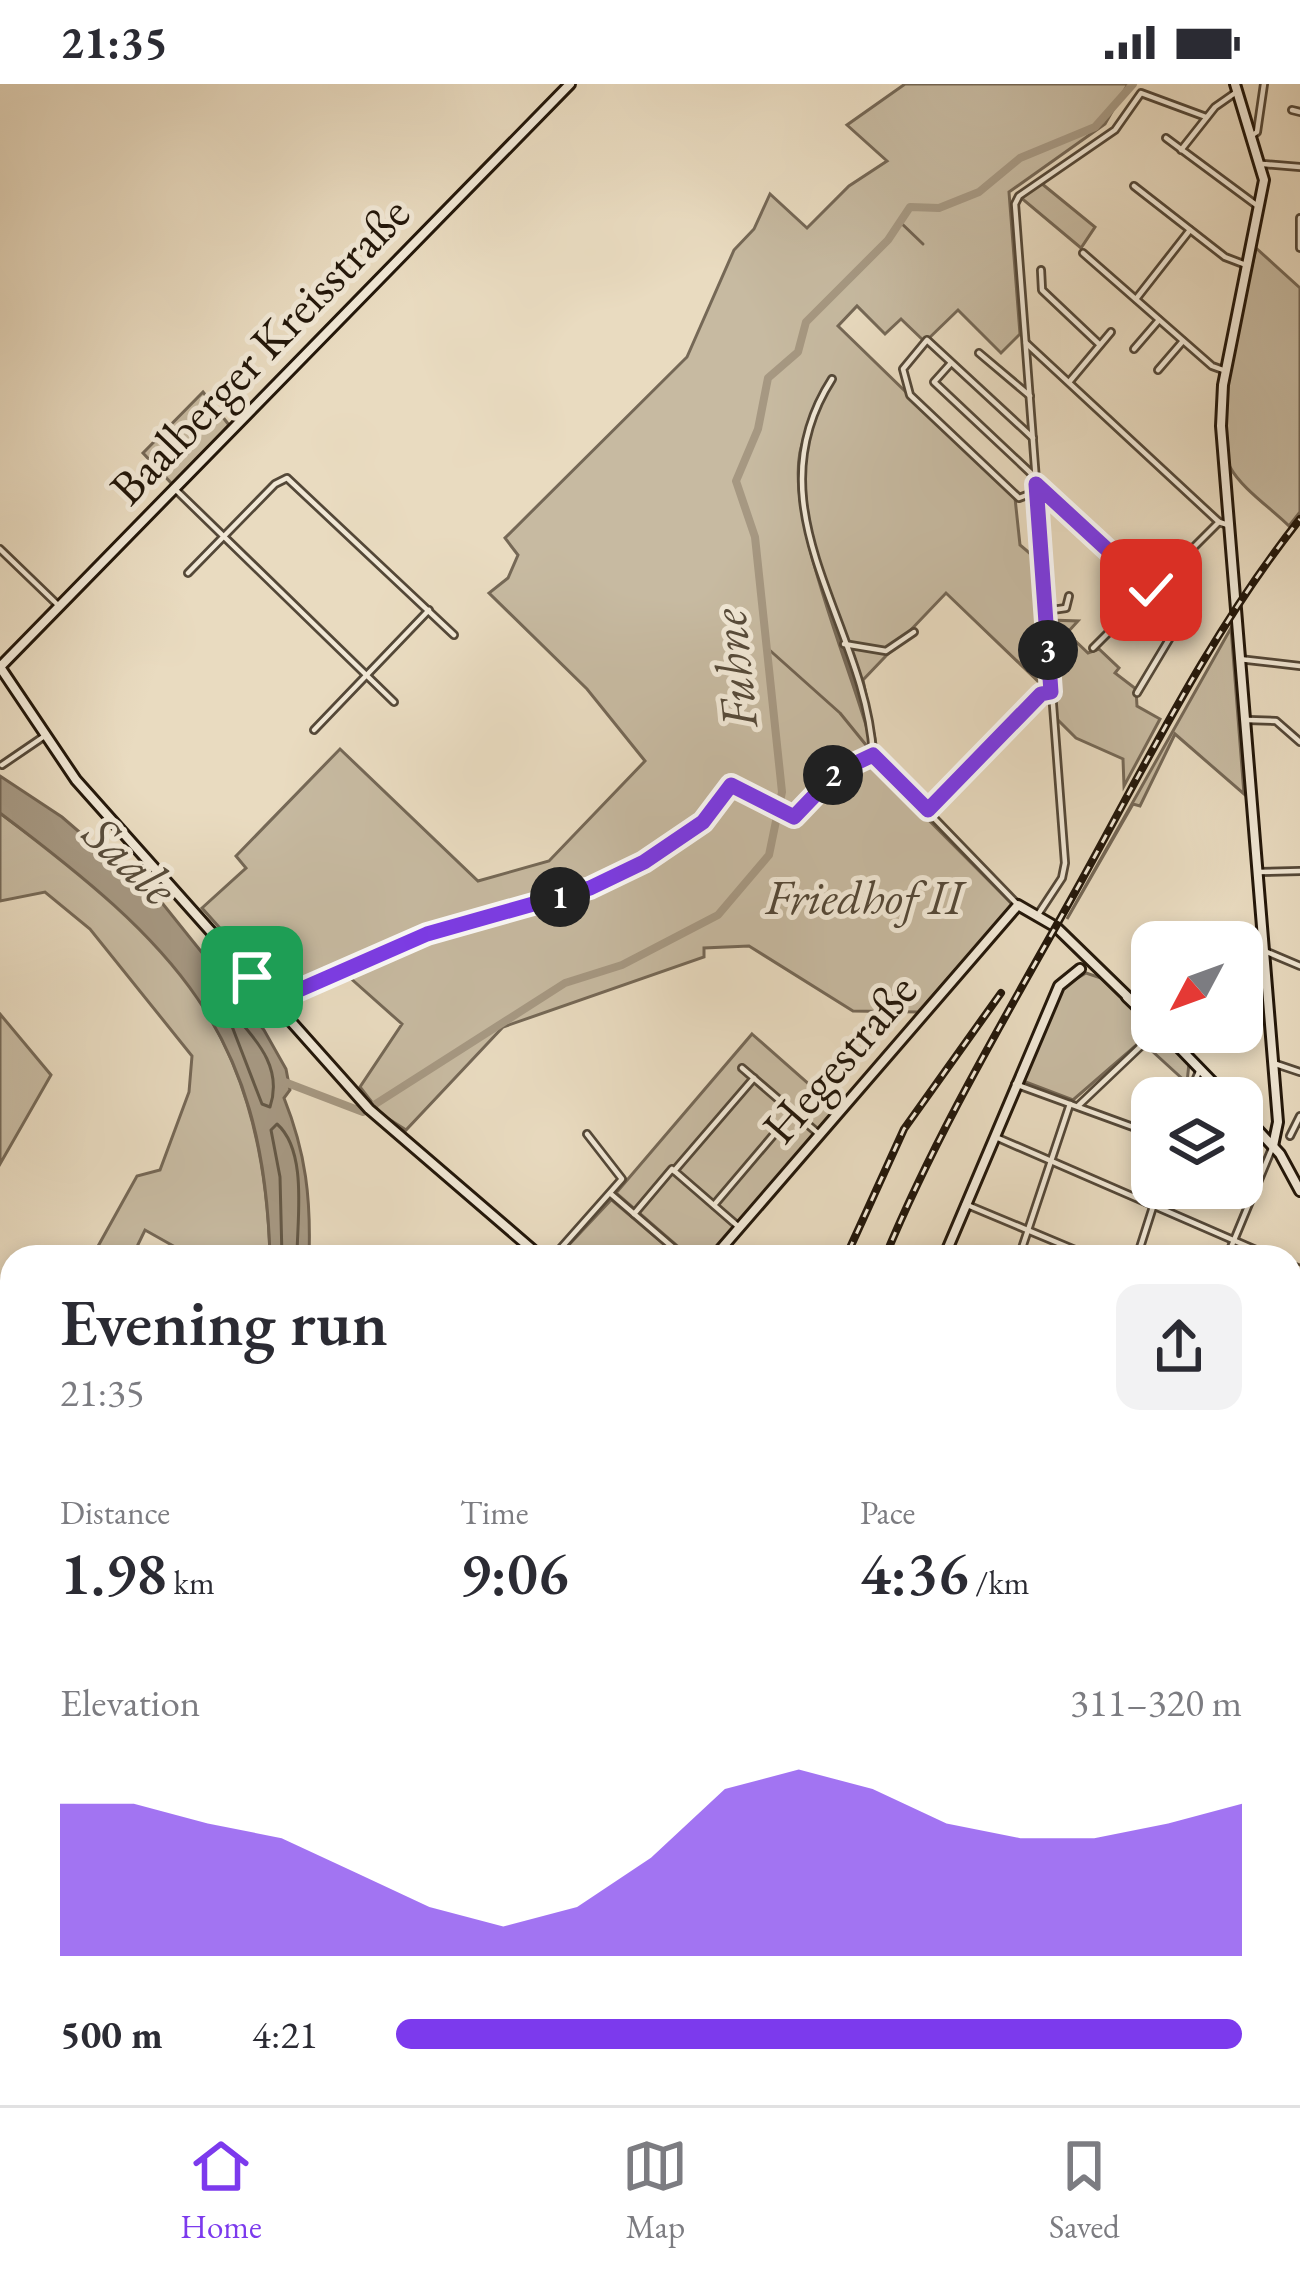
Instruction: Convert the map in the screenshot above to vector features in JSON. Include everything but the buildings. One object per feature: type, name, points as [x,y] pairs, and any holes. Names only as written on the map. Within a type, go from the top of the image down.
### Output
[{"type":"main road","name":"Baalberger Kreisstraße","points":[[0,668],[570,84]]},
{"type":"main road","points":[[1235,89],[1263,164],[1259,207],[1226,371],[1221,426],[1223,523],[1235,609],[1264,947],[1278,1128],[1273,1146]]},
{"type":"main road","points":[[0,668],[76,780],[365,1105],[527,1245]]},
{"type":"main road","points":[[1018,905],[1039,913],[1128,998]]},
{"type":"main road","name":"Hegestraße","points":[[725,1245],[1018,905]]},
{"type":"main road","points":[[1072,942],[1080,969]]},
{"type":"main road","points":[[949,1245],[1060,984],[1080,969],[1102,973],[1131,1001]]},
{"type":"main road","points":[[1188,1053],[1208,1077]]},
{"type":"main road","points":[[1263,1135],[1286,1163],[1300,1191]]},
{"type":"street","points":[[1251,136],[1257,132],[1264,84]]},
{"type":"street","points":[[1181,150],[1205,117],[1235,89]]},
{"type":"street","points":[[1039,913],[1062,878],[1065,863],[1016,200],[1115,130],[1141,93],[1205,117]]},
{"type":"street","points":[[1166,138],[1259,207]]},
{"type":"street","points":[[1263,164],[1300,167]]},
{"type":"street","points":[[1133,186],[1229,260],[1248,265]]},
{"type":"street","points":[[1300,218],[1300,248]]},
{"type":"street","points":[[1136,299],[1190,230]]},
{"type":"street","points":[[1083,253],[1183,341],[1226,371]]},
{"type":"street","points":[[1040,270],[1042,290],[1100,344]]},
{"type":"street","points":[[1133,349],[1159,320]]},
{"type":"street","points":[[1070,381],[1111,332]]},
{"type":"street","points":[[1033,438],[927,340],[903,368],[910,395],[1018,498],[1036,484]]},
{"type":"street","points":[[1157,370],[1183,341]]},
{"type":"street","points":[[1026,343],[1223,523],[1093,648]]},
{"type":"street","points":[[979,353],[1030,396]]},
{"type":"street","points":[[951,363],[934,382],[1151,590]]},
{"type":"street","points":[[832,379],[805,432],[800,481],[809,537],[873,755],[1018,905]]},
{"type":"street","points":[[188,573],[275,484],[294,480],[454,635]]},
{"type":"street","points":[[175,490],[394,702]]},
{"type":"street","points":[[0,549],[59,606]]},
{"type":"street","points":[[1137,693],[1190,602],[1189,584],[1175,567]]},
{"type":"street","points":[[1046,611],[1066,608],[1069,596]]},
{"type":"street","points":[[314,730],[428,610]]},
{"type":"street","points":[[844,644],[886,651],[914,632]]},
{"type":"street","points":[[1239,659],[1300,666]]},
{"type":"street","points":[[928,810],[1041,694],[1051,692]]},
{"type":"street","points":[[1244,721],[1276,722],[1300,742]]},
{"type":"street","points":[[2,765],[46,734]]},
{"type":"street","points":[[274,1001],[427,934],[590,888],[644,862],[703,822],[731,785],[794,817],[837,772],[873,755]]},
{"type":"street","points":[[1257,872],[1300,871]]},
{"type":"street","points":[[1264,947],[1300,965]]},
{"type":"street","points":[[1023,1245],[1074,1105],[1133,1053]]},
{"type":"street","points":[[1273,1063],[1300,1072]]},
{"type":"street","points":[[742,1068],[820,1135]]},
{"type":"street","points":[[1196,1077],[1200,1069]]},
{"type":"street","points":[[634,1214],[754,1078]]},
{"type":"street","points":[[1016,1084],[1131,1126]]},
{"type":"street","points":[[714,1205],[794,1112]]},
{"type":"street","points":[[1290,1136],[1300,1116]]},
{"type":"street","points":[[564,1245],[622,1176],[587,1134]]},
{"type":"street","points":[[992,1135],[1131,1194]]},
{"type":"street","points":[[1263,1169],[1273,1146]]},
{"type":"street","points":[[1263,1171],[1286,1163]]},
{"type":"street","points":[[674,1171],[740,1228]]},
{"type":"street","points":[[609,1193],[670,1245]]},
{"type":"street","points":[[965,1204],[1062,1245]]},
{"type":"street","points":[[1141,1245],[1152,1209]]},
{"type":"street","points":[[1165,1209],[1245,1245]]},
{"type":"street","points":[[1232,1245],[1247,1209]]},
{"type":"green space","name":"Friedhof II","points":[[905,84],[1128,84],[1105,124],[1009,192],[1020,334],[1001,353],[958,310],[925,342],[901,319],[885,334],[857,306],[838,326],[1015,498],[1020,545],[1039,561],[1045,688],[946,593],[863,680],[878,754],[816,556],[804,476],[805,437],[798,465],[808,543],[872,747],[833,771],[794,814],[785,810],[782,816],[793,820],[838,772],[868,759],[1013,905],[918,1012],[853,1011],[749,946],[704,948],[704,957],[503,1027],[406,1130],[381,1114],[360,1087],[402,1024],[348,976],[431,938],[511,913],[431,928],[276,991],[202,908],[246,868],[236,856],[340,749],[478,881],[549,861],[645,761],[587,689],[489,593],[508,578],[518,555],[505,538],[687,357],[734,250],[754,229],[770,194],[807,228],[849,186],[887,161],[847,125]]},
{"type":"green space","points":[[1041,183],[1095,227],[1081,248],[1020,197]]},
{"type":"green space","points":[[1256,248],[1300,288],[1300,512],[1289,526],[1241,483],[1224,448],[1231,360]]},
{"type":"green space","points":[[203,392],[229,425],[173,485],[143,453]]},
{"type":"green space","points":[[1048,620],[1078,621],[1067,633],[1088,653],[1099,649],[1119,668],[1115,673],[1136,689],[1137,706],[1160,719],[1124,786],[1123,759],[1076,738],[1055,717]]},
{"type":"green space","points":[[1231,628],[1244,794],[1175,734],[1140,806],[1133,804],[1067,919]]},
{"type":"green space","points":[[0,813],[118,903],[187,981],[213,1022],[249,1108],[260,1155],[269,1245],[172,1245],[145,1230],[138,1245],[99,1245],[137,1176],[160,1170],[189,1092],[192,1056],[90,929],[45,892],[0,901]]},
{"type":"green space","points":[[1086,973],[1101,978],[1131,1007],[1131,1050],[1073,1100],[1023,1081],[1064,986]]},
{"type":"green space","points":[[0,1014],[51,1075],[0,1164]]},
{"type":"green space","points":[[752,1034],[837,1109],[719,1245],[676,1245],[616,1193]]},
{"type":"green space","points":[[1154,1053],[1179,1053],[1189,1063],[1188,1077],[1180,1077]]},
{"type":"green space","points":[[611,1200],[665,1245],[569,1245]]},
{"type":"water","points":[[0,776],[62,817],[163,904],[264,1030],[286,1069],[290,1090],[284,1098],[306,1176],[309,1245],[269,1245],[264,1178],[249,1110],[227,1051],[197,998],[159,950],[114,905],[0,813]]},
{"type":"waterway","name":"Fuhne","points":[[282,1081],[363,1112],[565,983],[622,965],[718,915],[769,855],[782,792],[755,537],[736,481],[758,429],[768,378],[798,352],[806,322],[888,240],[910,207],[939,208],[979,192],[1020,158],[1095,127],[1133,84]]},
{"type":"waterway","points":[[899,221],[923,244]]},
{"type":"waterway","points":[[765,646],[840,713],[866,745]]},
{"type":"railway","points":[[890,1245],[952,1115],[1182,697],[1238,606],[1300,519]]},
{"type":"railway","points":[[851,1245],[904,1129],[1001,993]]},
{"type":"route","points":[[252,977],[274,1001],[427,934],[590,888],[667,849],[703,822],[731,785],[794,817],[837,772],[873,755],[928,810],[1041,694],[1051,692],[1036,484],[1151,590]]},
{"type":"water label","name":"Saale","points":[[131,860]]}]
